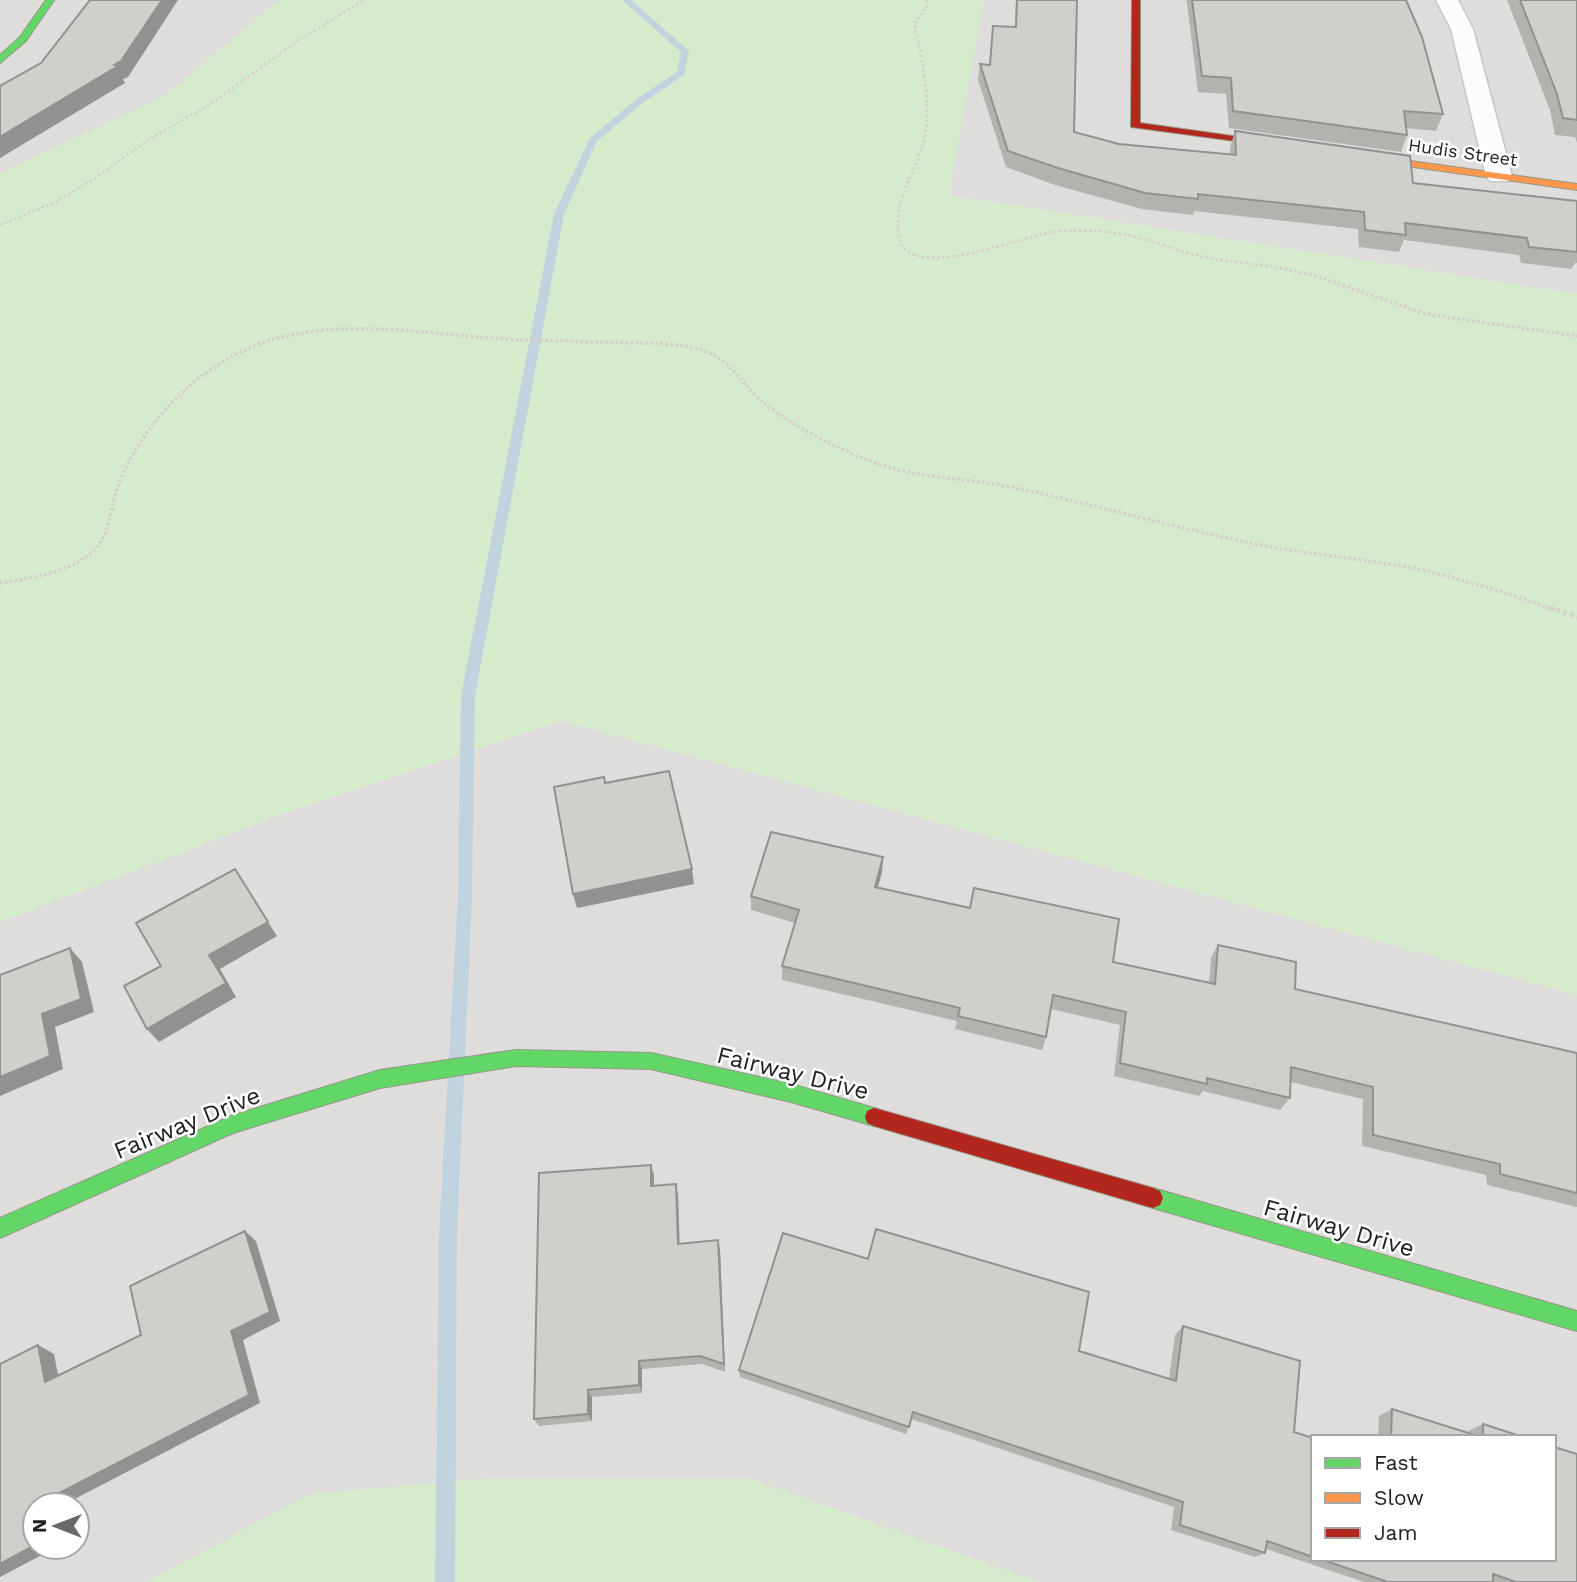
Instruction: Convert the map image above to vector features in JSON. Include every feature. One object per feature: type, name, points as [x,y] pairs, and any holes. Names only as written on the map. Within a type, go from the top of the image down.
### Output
[{"type":"street","points":[[0,60],[23,39],[50,0]]},
{"type":"street","points":[[1136,0],[1135,125],[1297,148]]},
{"type":"street","points":[[1447,0],[1462,29],[1499,176]]},
{"type":"street","name":"Hudis Street","points":[[1338,153],[1577,187]]},
{"type":"street","name":"Fairway Drive","points":[[0,1228],[230,1125],[380,1079],[516,1058],[652,1061],[791,1093],[1577,1321]]},
{"type":"path","points":[[0,225],[56,202],[92,180],[153,137],[214,102],[297,41],[365,0]]},
{"type":"path","points":[[926,0],[927,7],[914,24],[926,71],[924,143],[901,194],[900,241],[908,252],[922,257],[970,255],[1048,233],[1085,231],[1141,238],[1202,257],[1276,267],[1316,276],[1426,314],[1485,325],[1577,335]]},
{"type":"path","points":[[0,583],[63,567],[93,551],[108,531],[113,498],[134,456],[182,393],[215,367],[259,343],[345,330],[675,345],[706,352],[728,365],[759,399],[781,416],[869,461],[897,470],[968,480],[1099,505],[1273,547],[1422,570],[1525,599],[1577,617]]},
{"type":"shaded area","points":[[0,0],[1577,0],[1577,1582],[0,1582]]},
{"type":"green space","points":[[279,0],[984,0],[949,195],[1577,294],[1577,995],[561,721],[294,810],[0,922],[0,173],[165,96]]},
{"type":"green space","points":[[490,1478],[749,1478],[1039,1582],[146,1582],[310,1494]]},
{"type":"building","points":[[90,0],[162,0],[121,61],[114,65],[118,66],[0,137],[0,86],[41,63]]},
{"type":"building","points":[[1017,0],[1077,0],[1074,132],[1119,144],[1236,155],[1235,131],[1410,156],[1413,183],[1577,201],[1577,252],[1529,247],[1527,238],[1405,223],[1406,235],[1365,230],[1364,212],[1198,194],[1198,199],[1145,193],[1008,151],[980,64],[990,65],[993,26],[1016,27]]},
{"type":"building","points":[[1192,0],[1406,0],[1422,37],[1443,114],[1404,111],[1407,135],[1233,111],[1231,78],[1202,76]]},
{"type":"building","points":[[1520,0],[1577,0],[1577,120],[1563,118],[1557,94]]},
{"type":"building","points":[[669,771],[692,869],[573,894],[554,787],[604,777],[605,783]]},
{"type":"building","points":[[771,832],[883,857],[875,887],[970,908],[974,888],[1119,919],[1113,962],[1215,984],[1218,945],[1296,962],[1295,989],[1577,1053],[1577,1193],[1500,1174],[1500,1164],[1373,1135],[1373,1087],[1291,1067],[1290,1098],[1207,1078],[1207,1084],[1120,1063],[1126,1012],[1053,995],[1046,1037],[958,1016],[960,1008],[782,966],[799,910],[751,896]]},
{"type":"building","points":[[235,869],[268,922],[209,955],[226,983],[147,1029],[124,986],[161,966],[136,923]]},
{"type":"building","points":[[70,948],[81,999],[42,1014],[50,1056],[0,1077],[0,975]]},
{"type":"building","points":[[651,1165],[651,1186],[676,1184],[678,1244],[718,1240],[724,1364],[700,1356],[639,1361],[639,1385],[588,1390],[588,1414],[534,1419],[539,1173]]},
{"type":"building","points":[[876,1229],[1089,1292],[1079,1351],[1176,1381],[1183,1326],[1300,1361],[1294,1432],[1311,1437],[1311,1556],[1267,1541],[1265,1553],[1180,1525],[1183,1502],[913,1412],[909,1427],[739,1370],[783,1233],[868,1259]]},
{"type":"building","points":[[245,1231],[270,1312],[231,1331],[249,1395],[63,1491],[21,1491],[21,1553],[0,1564],[0,1364],[38,1345],[45,1382],[141,1335],[130,1286]]},
{"type":"building","points":[[1392,1409],[1475,1435],[1391,1435]]},
{"type":"building","points":[[1483,1424],[1517,1435],[1483,1435]]},
{"type":"building","points":[[1556,1448],[1577,1454],[1577,1582],[1516,1582],[1493,1574],[1493,1582],[1385,1581],[1326,1561],[1556,1561]]},
{"type":"waterway","points":[[445,1582],[448,1234],[465,896],[468,696],[559,214],[593,140],[641,100],[681,73],[685,51],[626,0]]},
{"type":"traffic: fast","points":[[0,60],[23,39],[50,0]]},
{"type":"traffic: fast","points":[[0,1228],[231,1125],[380,1079],[516,1058],[651,1061],[791,1093],[874,1117]]},
{"type":"traffic: fast","points":[[1153,1198],[1577,1321]]},
{"type":"traffic: slow","points":[[1360,157],[1577,187]]},
{"type":"traffic: jam","points":[[1136,0],[1135,125],[1283,146]]},
{"type":"traffic: jam","points":[[874,1117],[1153,1198]]}]
